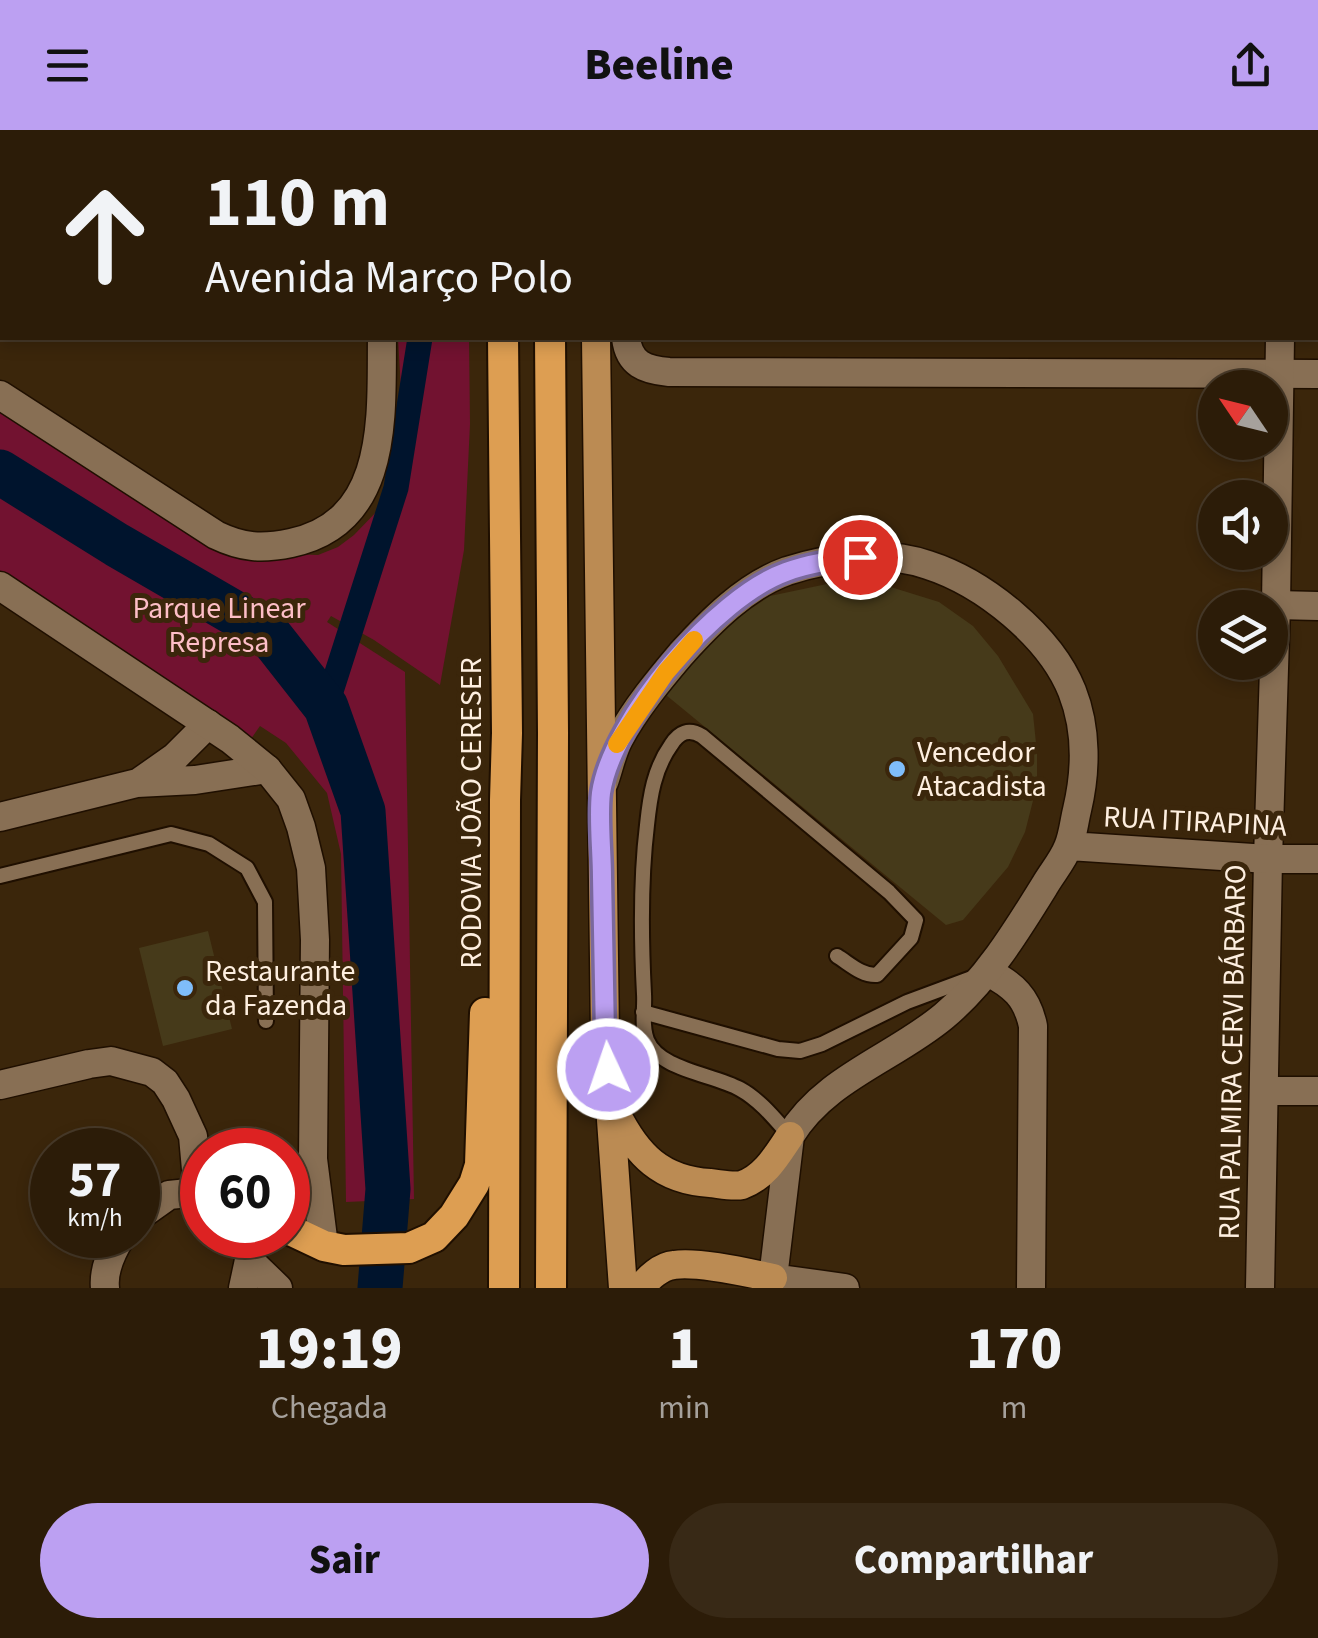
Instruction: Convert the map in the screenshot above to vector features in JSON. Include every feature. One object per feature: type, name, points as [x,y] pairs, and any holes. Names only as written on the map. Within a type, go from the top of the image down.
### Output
[{"type":"highway","name":"RODOVIA JOÃO CERESER","points":[[503,340],[507,714],[504,1288]]},
{"type":"highway","points":[[550,340],[551,1288]]},
{"type":"highway","points":[[310,1238],[334,1248],[409,1248],[434,1238],[474,1184],[480,1165],[486,981],[505,800]]},
{"type":"main road","points":[[596,340],[605,1036],[623,1288]]},
{"type":"main road","points":[[610,1102],[626,1134],[651,1164],[689,1182],[740,1186],[767,1169],[790,1136]]},
{"type":"main road","points":[[641,1288],[648,1278],[672,1264],[714,1268],[772,1283]]},
{"type":"street","points":[[0,395],[216,535],[237,544],[273,546],[303,540],[324,530],[363,489],[377,452],[380,431],[382,340]]},
{"type":"street","name":"RUA PALMIRA CERVI BÁRBARO","points":[[1279,370],[1280,340]]},
{"type":"street","points":[[626,341],[636,362],[651,371],[1198,373]]},
{"type":"street","points":[[1288,373],[1318,374]]},
{"type":"street","name":"RUA PALMIRA CERVI BÁRBARO","points":[[1276,590],[1278,460]]},
{"type":"street","points":[[601,793],[618,741],[666,672],[698,635],[738,598],[783,572],[820,562],[860,557],[897,559],[927,564],[961,580],[1026,626],[1051,656],[1072,691],[1082,732],[1084,780],[1068,846],[988,972],[943,1017],[825,1094],[790,1136],[772,1283],[844,1288]]},
{"type":"street","points":[[0,586],[208,724],[267,769],[291,799],[311,868],[315,940],[313,1159],[334,1248]]},
{"type":"street","points":[[1288,605],[1318,606]]},
{"type":"street","name":"RUA PALMIRA CERVI BÁRBARO","points":[[1260,1288],[1274,680]]},
{"type":"street","points":[[137,784],[175,757],[208,724]]},
{"type":"street","points":[[0,817],[137,784],[267,769]]},
{"type":"street","name":"RUA ITIRAPINA","points":[[1068,846],[1318,859]]},
{"type":"street","points":[[988,972],[1022,994],[1033,1026],[1031,1288]]},
{"type":"street","points":[[0,1086],[100,1062],[131,1065],[152,1072],[165,1082],[189,1128]]},
{"type":"street","points":[[1265,1091],[1318,1091]]},
{"type":"street","points":[[310,1166],[313,1159]]},
{"type":"street","points":[[106,1288],[104,1279],[110,1258]]},
{"type":"street","points":[[243,1288],[246,1258]]},
{"type":"street","points":[[255,1258],[278,1288]]},
{"type":"lane","points":[[790,1136],[742,1089],[670,1063],[657,1055],[647,1041],[640,926],[642,866],[652,782],[666,751],[683,732],[693,731],[702,736],[889,892],[916,920],[911,938],[877,974],[860,972],[838,956]]},
{"type":"lane","points":[[0,876],[171,834],[209,844],[247,868],[265,902],[266,1020]]},
{"type":"lane","points":[[643,1012],[778,1050],[800,1051],[907,1002],[988,972]]},
{"type":"green space","name":"Parque Linear Represa","points":[[398,340],[469,340],[464,550],[440,685],[331,616],[327,622],[405,672],[414,1199],[346,1202],[341,854],[327,793],[286,743],[260,726],[248,743],[0,575],[0,394],[252,553],[318,555],[354,535],[381,507],[391,478],[402,407]]},
{"type":"building","name":"Vencedor Atacadista","points":[[827,584],[881,584],[939,602],[973,626],[998,656],[1033,714],[1037,785],[1025,832],[1008,867],[963,920],[946,925],[666,695],[716,637],[740,616],[770,596]]},
{"type":"building","name":"Restaurante da Fazenda","points":[[208,931],[232,1029],[163,1046],[139,948]]},
{"type":"waterway","points":[[326,707],[396,488],[420,340]]},
{"type":"waterway","points":[[0,472],[267,632],[326,707],[363,811],[388,1189],[380,1288]]},
{"type":"slow traffic","points":[[617,744],[666,672],[694,640]]},
{"type":"place","name":"Vencedor Atacadista","points":[[897,769]]},
{"type":"place","name":"Restaurante da Fazenda","points":[[185,988]]},
{"type":"route","points":[[608,1069],[601,793],[618,741],[666,672],[738,598],[783,572],[860,557]]}]
